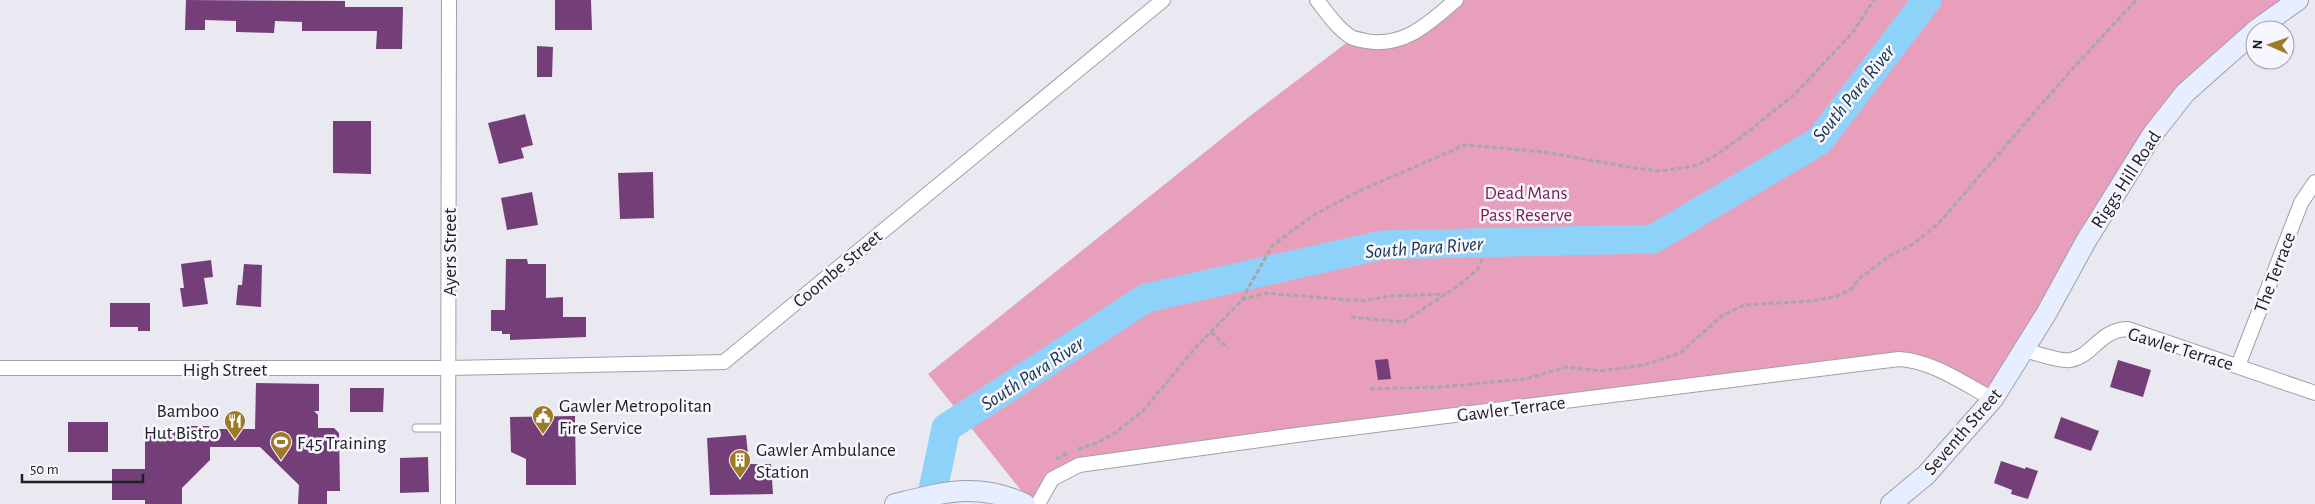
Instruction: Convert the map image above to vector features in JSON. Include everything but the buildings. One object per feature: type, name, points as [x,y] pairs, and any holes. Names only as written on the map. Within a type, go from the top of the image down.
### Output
[{"type":"main road","name":"Riggs Hill Road","points":[[2270,20],[2298,0]]},
{"type":"main road","name":"Riggs Hill Road","points":[[2025,350],[2086,241],[2152,136],[2185,93],[2245,40]]},
{"type":"main road","name":"Seventh Street","points":[[1891,504],[1926,475],[1993,399],[2025,350]]},
{"type":"main road","points":[[895,504],[943,492],[967,489],[992,492],[1025,504]]},
{"type":"street","name":"Ayers Street","points":[[448,504],[449,0]]},
{"type":"street","name":"Coombe Street","points":[[449,368],[724,362],[1162,0]]},
{"type":"street","points":[[1317,0],[1337,25],[1353,38],[1380,44],[1409,35],[1427,25],[1456,0]]},
{"type":"street","name":"The Terrace","points":[[2238,366],[2301,203],[2315,182]]},
{"type":"street","name":"Gawler Terrace","points":[[2025,350],[2069,360],[2083,355],[2110,332],[2128,329],[2315,393]]},
{"type":"street","name":"Gawler Terrace","points":[[1038,504],[1052,479],[1079,466],[1304,434],[1899,359],[1915,360],[1993,399]]},
{"type":"street","name":"High Street","points":[[0,368],[449,368]]},
{"type":"lane","points":[[416,428],[449,428]]},
{"type":"path","points":[[1055,461],[1061,455],[1103,440],[1143,411],[1211,332],[1241,301],[1272,246],[1312,216],[1357,192],[1465,145],[1552,153],[1651,170],[1674,170],[1694,166],[1713,157],[1733,143],[1795,94],[1853,32],[1874,0]]},
{"type":"path","points":[[1370,389],[1440,387],[1525,378],[1567,367],[1600,371],[1644,365],[1680,353],[1723,315],[1744,305],[1813,301],[1837,296],[1851,289],[1860,278],[1891,255],[1913,244],[1938,224],[2066,76],[2136,0]]},
{"type":"path","points":[[1351,317],[1403,322],[1446,294],[1478,269],[1483,257]]},
{"type":"path","points":[[1241,301],[1266,293],[1364,301],[1388,296],[1446,294]]},
{"type":"path","points":[[1211,332],[1228,348]]},
{"type":"green space","name":"Dead Mans Pass Reserve","points":[[1456,0],[2298,0],[2274,20],[2245,20],[2245,44],[2185,93],[1993,399],[1915,360],[1079,465],[1032,504],[928,374],[1250,116],[1353,38],[1396,39]]},
{"type":"waterway","name":"South Para River","points":[[930,504],[946,428],[1146,298],[1382,245],[1653,239],[1819,141],[1927,0]]},
{"type":"place","name":"Gawler Metropolitan Fire Service","points":[[543,435]]},
{"type":"place","name":"Bamboo Hut Bistro","points":[[235,440]]},
{"type":"place","name":"F45 Training","points":[[281,461]]},
{"type":"place","name":"Gawler Ambulance Station","points":[[740,479]]}]
